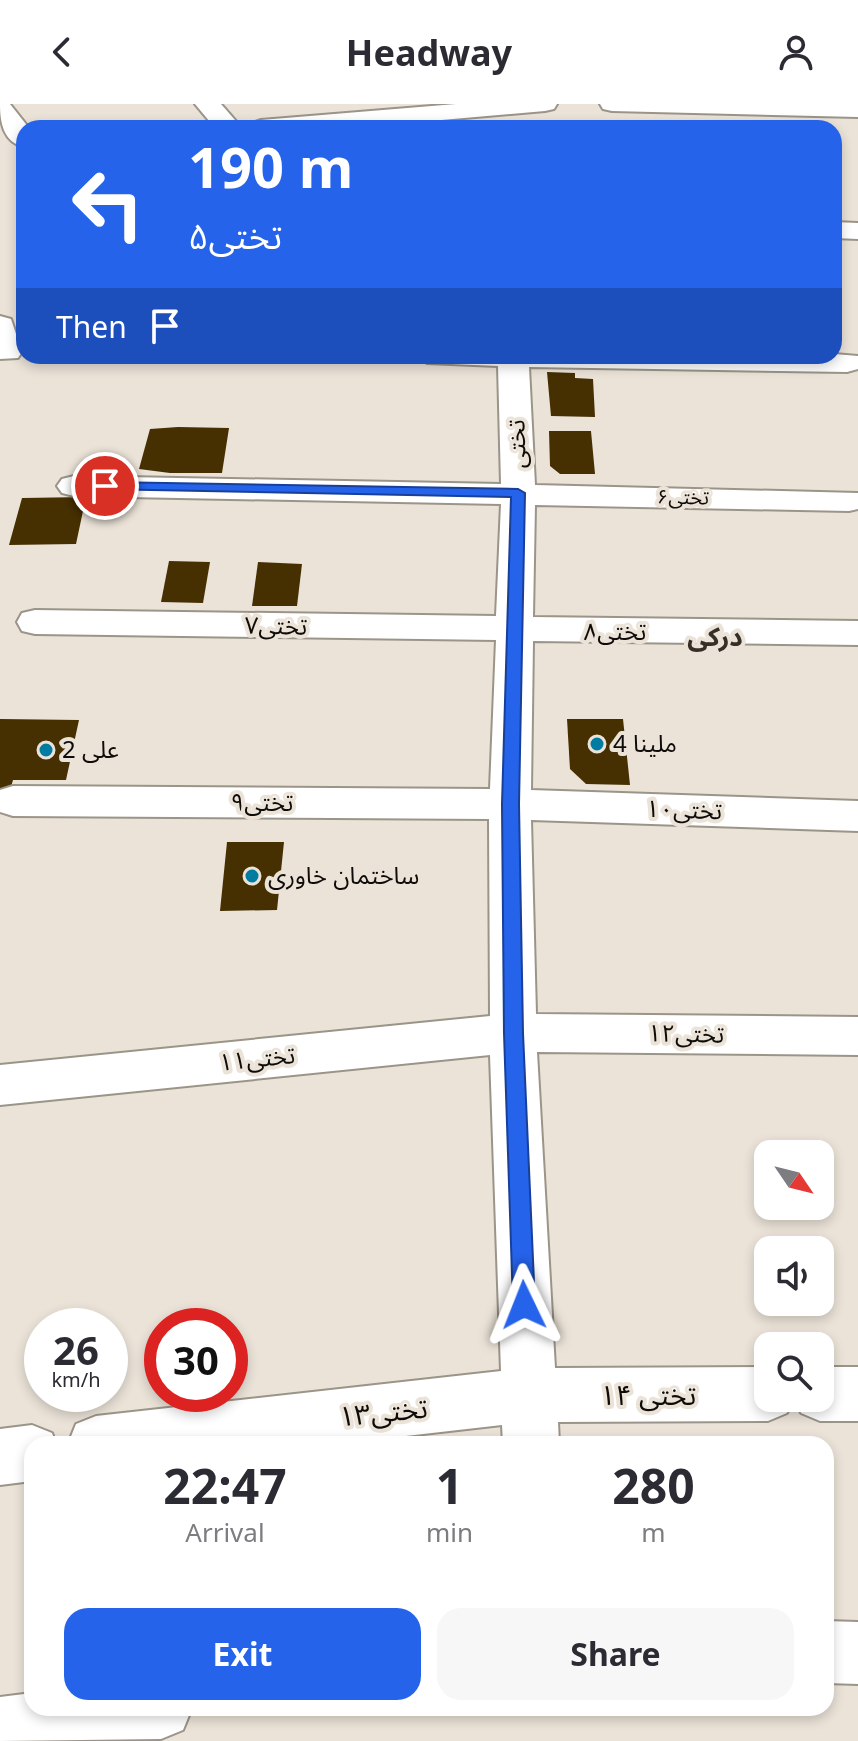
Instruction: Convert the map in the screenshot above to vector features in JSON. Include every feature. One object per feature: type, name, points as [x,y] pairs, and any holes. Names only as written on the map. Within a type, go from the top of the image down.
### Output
[{"type":"street","points":[[207,104],[222,120]]},
{"type":"street","points":[[327,120],[427,108],[504,117],[545,104]]},
{"type":"street","points":[[612,104],[858,110]]},
{"type":"street","points":[[0,108],[16,129]]},
{"type":"street","points":[[842,363],[847,363]]},
{"type":"street","name":"تختی","points":[[513,364],[518,493],[517,631],[510,804],[513,1033],[529,1420]]},
{"type":"street","name":"تختی۶","points":[[74,486],[849,501]]},
{"type":"street","name":"تختی۷","points":[[35,622],[517,631]]},
{"type":"street","name":"تختی۸","points":[[517,631],[858,633]]},
{"type":"street","name":"تختی۹","points":[[13,801],[510,804]]},
{"type":"street","name":"تختی۱۰","points":[[510,804],[858,816]]},
{"type":"street","name":"تختی۱۲","points":[[513,1033],[858,1036]]},
{"type":"street","name":"تختی۱۱","points":[[0,1085],[513,1033]]},
{"type":"street","points":[[834,1394],[858,1394]]},
{"type":"street","name":"تختی ۱۴","points":[[529,1420],[754,1396]]},
{"type":"street","name":"تختی۱۳","points":[[240,1436],[529,1420]]},
{"type":"street","points":[[0,1457],[24,1454]]},
{"type":"street","points":[[834,1652],[858,1653]]},
{"type":"street","points":[[0,1728],[97,1716]]},
{"type":"building","points":[[547,372],[575,373],[575,378],[593,379],[595,417],[551,416]]},
{"type":"building","points":[[229,428],[222,473],[170,473],[139,469],[150,429]]},
{"type":"building","points":[[549,431],[591,431],[595,474],[560,474],[550,466]]},
{"type":"building","points":[[86,497],[76,544],[9,545],[22,498]]},
{"type":"building","points":[[169,561],[210,562],[203,603],[161,602]]},
{"type":"building","points":[[258,562],[302,564],[297,606],[252,606]]},
{"type":"building","name":"علی 2","points":[[0,719],[79,720],[66,780],[13,780],[9,794],[0,794]]},
{"type":"building","name":"ملینا 4","points":[[567,719],[623,719],[630,785],[586,784],[570,769]]},
{"type":"building","name":"ساختمان خاوری","points":[[227,842],[284,842],[277,910],[220,911]]},
{"type":"place","name":"ملینا 4","points":[[597,744]]},
{"type":"place","name":"علی 2","points":[[46,750]]},
{"type":"place","name":"ساختمان خاوری","points":[[252,876]]},
{"type":"district","name":"درکی","points":[[715,637]]},
{"type":"route","points":[[105,486],[518,493],[517,631],[510,804],[513,1033],[524,1305]]}]
